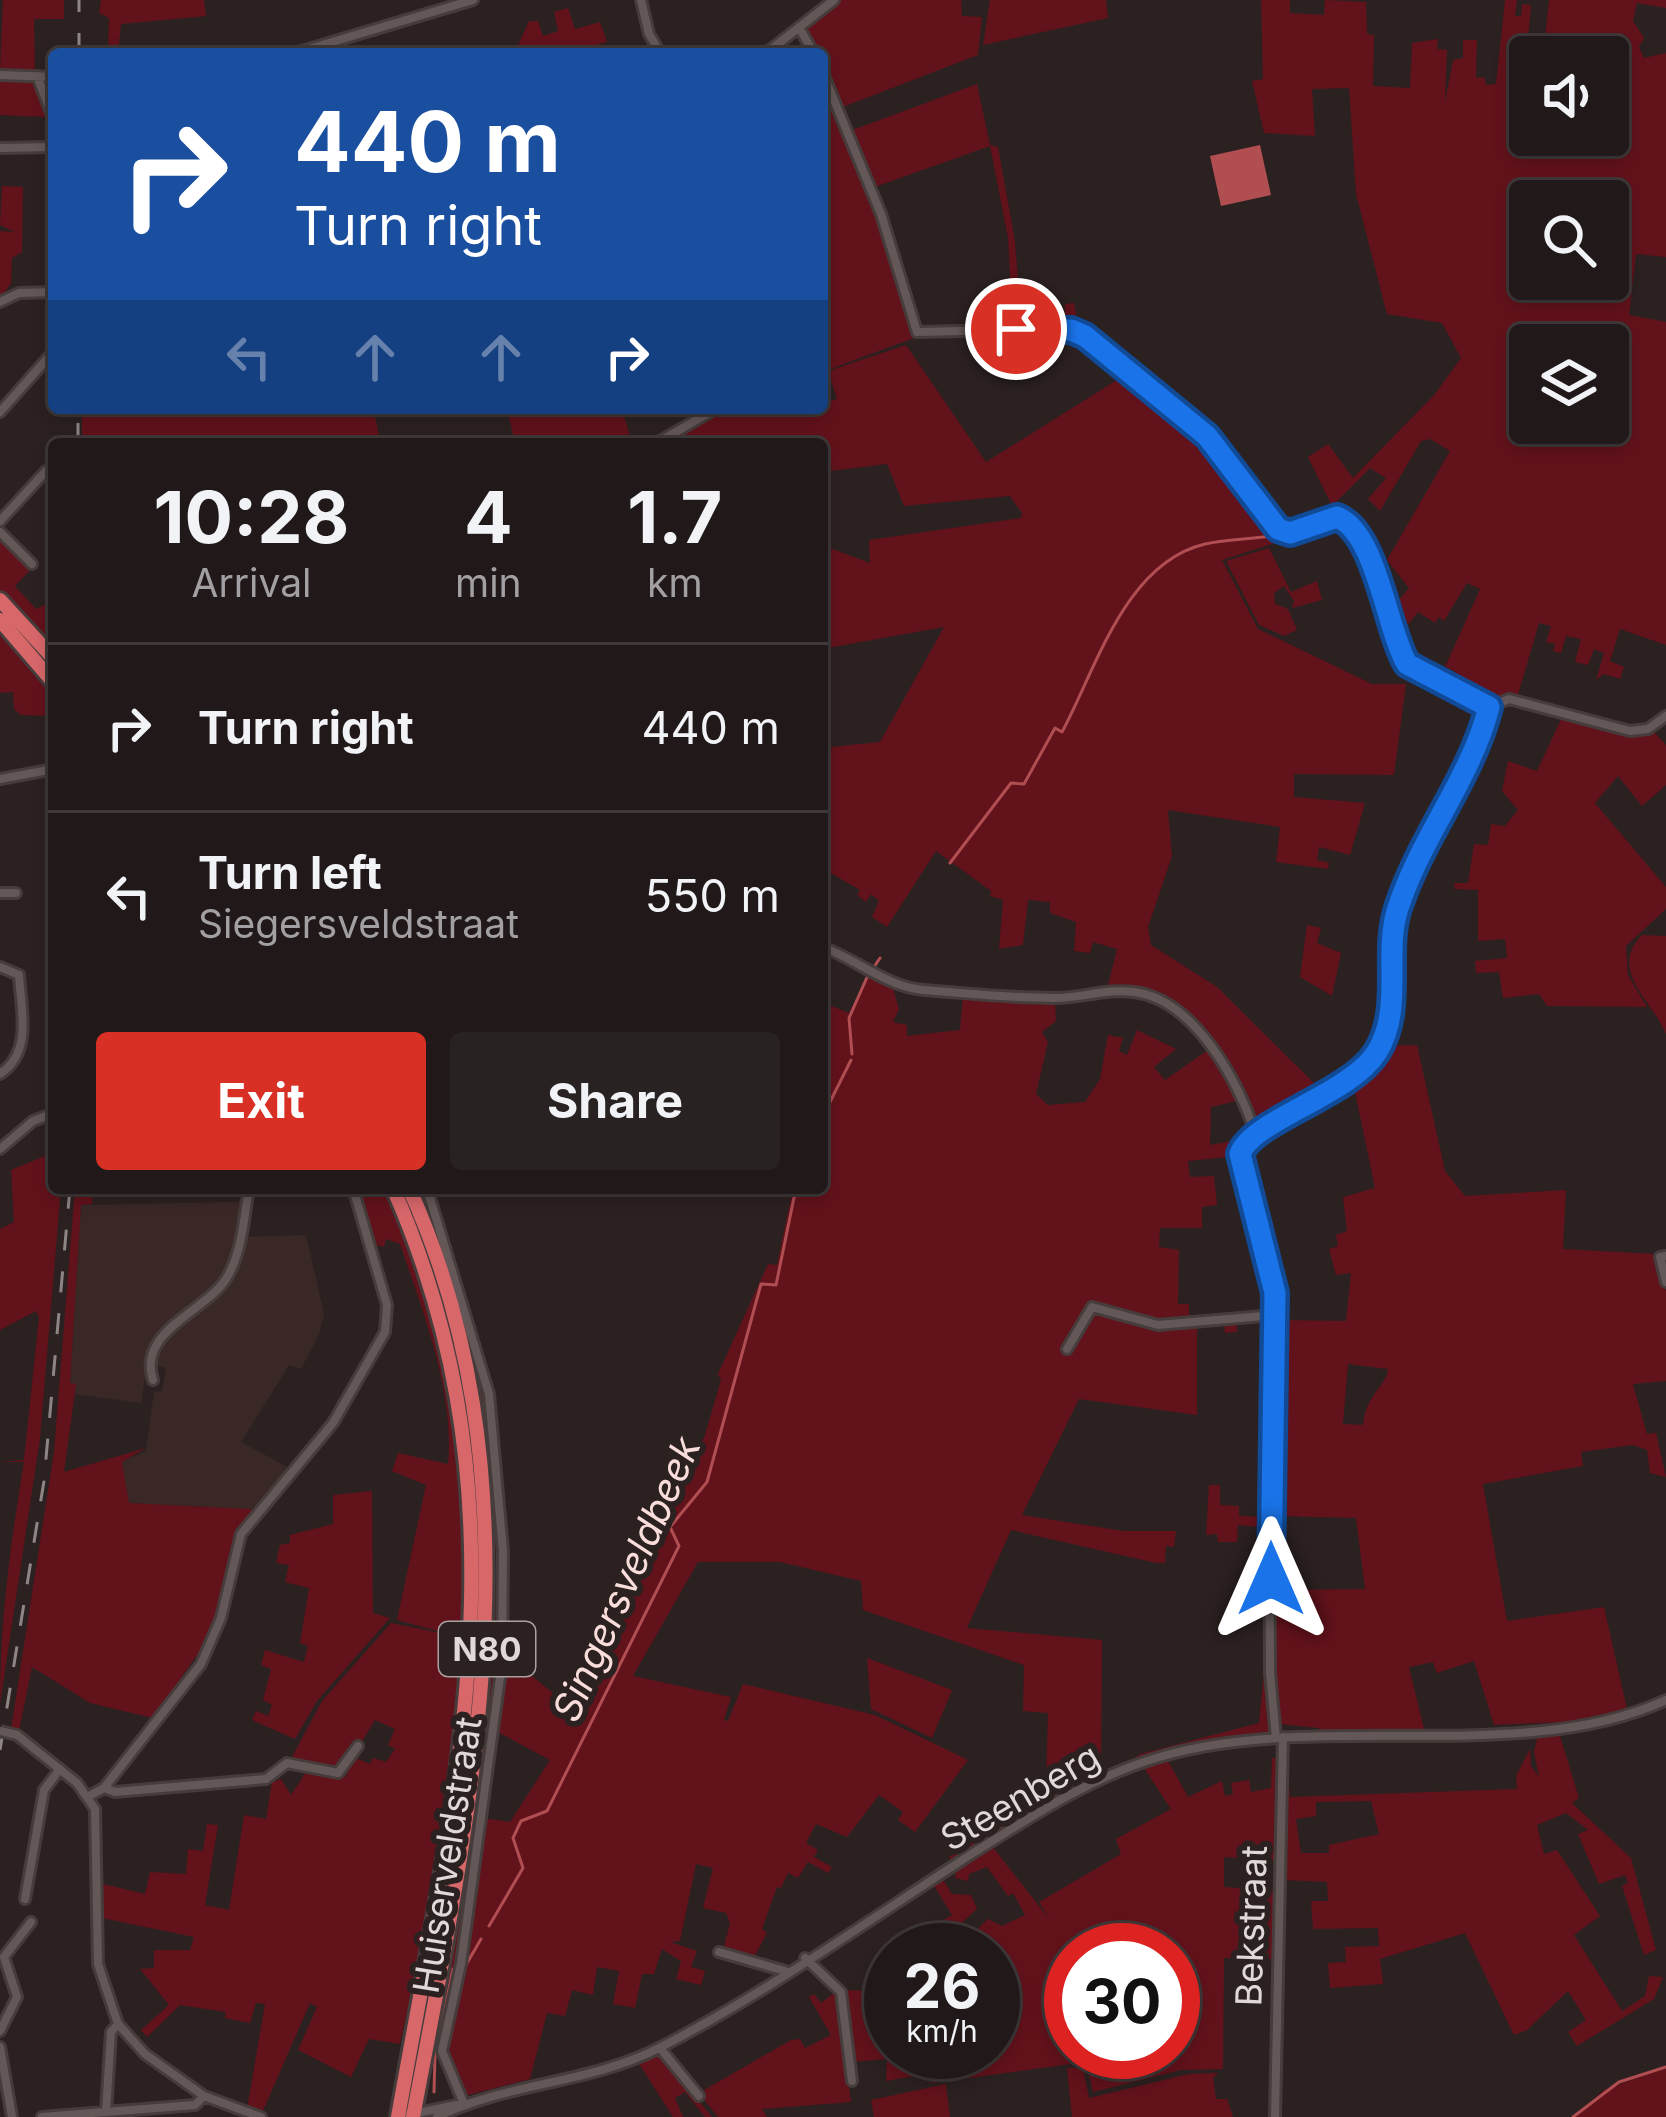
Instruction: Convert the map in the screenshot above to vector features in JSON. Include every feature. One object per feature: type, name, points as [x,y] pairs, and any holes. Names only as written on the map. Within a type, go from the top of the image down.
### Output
[{"type":"highway","points":[[0,600],[48,652]]},
{"type":"highway","points":[[0,620],[48,676]]},
{"type":"highway","name":"N80","points":[[395,1194],[430,1286],[450,1359],[475,1543],[474,1630],[459,1763],[406,2116]]},
{"type":"highway","name":"N80","points":[[406,2116],[418,2086],[473,1765],[488,1629],[484,1475],[463,1352],[443,1278],[411,1194]]},
{"type":"street","points":[[312,48],[473,0]]},
{"type":"street","points":[[641,0],[657,48]]},
{"type":"street","points":[[773,48],[834,0]]},
{"type":"street","points":[[799,27],[811,48]]},
{"type":"street","points":[[0,75],[48,76]]},
{"type":"street","points":[[37,76],[48,104]]},
{"type":"street","points":[[828,86],[881,214],[917,332],[1056,329],[1082,334],[1207,436],[1278,529],[1290,533],[1337,517],[1350,524],[1364,545],[1407,664],[1489,707],[1509,699],[1630,731],[1654,727],[1666,716]]},
{"type":"street","points":[[0,148],[48,147]]},
{"type":"street","points":[[0,302],[19,293],[48,292]]},
{"type":"street","points":[[0,412],[48,358]]},
{"type":"street","points":[[673,438],[708,414]]},
{"type":"street","points":[[0,521],[46,471]]},
{"type":"street","points":[[0,532],[32,564]]},
{"type":"street","points":[[828,950],[899,984],[924,990],[1058,999],[1112,990],[1148,995],[1202,1036],[1242,1097],[1255,1132],[1345,1083],[1374,1057],[1388,1028],[1399,905],[1448,796],[1476,750],[1489,707]]},
{"type":"street","points":[[0,779],[48,770]]},
{"type":"street","points":[[0,893],[16,893]]},
{"type":"street","points":[[0,967],[19,975],[23,1038],[18,1058],[0,1074]]},
{"type":"street","points":[[0,1149],[33,1121],[48,1115]]},
{"type":"street","name":"Bekstraat","points":[[1255,1132],[1245,1141],[1241,1163],[1266,1240],[1276,1316],[1269,1457],[1270,1673],[1279,1738],[1275,2117]]},
{"type":"street","points":[[153,1380],[150,1369],[163,1336],[212,1296],[233,1267],[248,1194]]},
{"type":"street","points":[[89,1796],[104,1787],[201,1664],[221,1618],[242,1534],[333,1423],[385,1332],[387,1305],[354,1194]]},
{"type":"street","name":"Huiserveldstraat","points":[[430,1194],[489,1394],[503,1551],[502,1663],[461,1964],[442,2050],[464,2104]]},
{"type":"street","points":[[1666,1256],[1660,1265],[1666,1282]]},
{"type":"street","points":[[1067,1349],[1092,1307],[1158,1325],[1276,1316]]},
{"type":"street","name":"Steenberg","points":[[406,2116],[611,2068],[660,2048],[1084,1785],[1167,1754],[1279,1738],[1569,1728],[1666,1700]]},
{"type":"street","points":[[0,1731],[17,1735],[89,1796],[99,1832],[98,1964],[118,2024],[145,2054],[204,2096],[261,2117]]},
{"type":"street","points":[[104,1787],[115,1792],[266,1779],[287,1762],[338,1773],[358,1746]]},
{"type":"street","points":[[25,1899],[45,1785],[60,1769]]},
{"type":"street","points":[[0,2031],[17,1997],[4,1958],[31,1922]]},
{"type":"street","points":[[719,1952],[785,1971]]},
{"type":"street","points":[[806,1958],[841,1992],[851,2081]]},
{"type":"street","points":[[106,2112],[112,2032],[118,2024]]},
{"type":"street","points":[[0,2047],[12,2117]]},
{"type":"street","points":[[660,2048],[699,2096]]},
{"type":"street","points":[[418,2086],[438,2112]]},
{"type":"street","points":[[42,2117],[195,2105],[204,2096]]},
{"type":"shaded area","points":[[3,0],[64,0],[64,19],[34,19],[35,72],[0,71]]},
{"type":"shaded area","points":[[101,0],[204,0],[206,16],[121,24],[119,48],[108,48],[109,18],[99,13]]},
{"type":"shaded area","points":[[837,0],[961,0],[962,16],[982,17],[978,55],[840,108],[828,81],[828,48],[813,48],[805,28]]},
{"type":"shaded area","points":[[990,0],[1106,0],[1108,18],[983,45]]},
{"type":"shaded area","points":[[1261,0],[1290,0],[1290,13],[1324,15],[1325,0],[1366,2],[1367,34],[1374,35],[1373,86],[1410,88],[1412,43],[1438,39],[1437,49],[1447,50],[1445,102],[1453,60],[1463,58],[1463,40],[1477,40],[1476,77],[1485,78],[1486,85],[1496,84],[1505,0],[1517,0],[1515,16],[1521,16],[1522,4],[1531,5],[1528,36],[1509,36],[1509,156],[1629,156],[1629,36],[1545,36],[1549,0],[1666,0],[1666,8],[1637,3],[1633,21],[1644,38],[1639,47],[1644,58],[1666,53],[1666,257],[1636,254],[1629,315],[1666,322],[1666,645],[1620,629],[1610,661],[1624,667],[1620,679],[1604,674],[1596,680],[1604,653],[1594,649],[1588,665],[1575,662],[1581,639],[1566,636],[1561,653],[1553,651],[1555,644],[1546,642],[1551,626],[1539,623],[1517,698],[1482,698],[1449,684],[1455,671],[1445,667],[1480,589],[1467,583],[1444,621],[1439,617],[1435,623],[1418,612],[1398,637],[1389,612],[1409,588],[1387,560],[1450,451],[1430,439],[1421,441],[1380,511],[1368,499],[1386,478],[1370,468],[1332,506],[1308,457],[1328,444],[1353,478],[1435,394],[1461,358],[1442,323],[1387,314],[1356,194],[1349,88],[1312,89],[1315,136],[1264,133],[1252,81],[1263,79]]},
{"type":"shaded area","points":[[568,8],[575,29],[600,22],[607,42],[586,48],[517,48],[529,21],[538,21],[543,36],[558,31],[554,12]]},
{"type":"shaded area","points":[[0,79],[32,79],[48,117],[0,115]]},
{"type":"shaded area","points":[[977,84],[990,145],[998,147],[1015,241],[1021,320],[1065,319],[1065,304],[1074,303],[1078,324],[1013,327],[1008,238],[990,146],[872,188],[850,131]]},
{"type":"shaded area","points":[[828,92],[881,220],[914,338],[828,370]]},
{"type":"shaded area","points":[[1260,145],[1271,195],[1221,206],[1210,156]]},
{"type":"shaded area","points":[[2,186],[23,187],[22,252],[12,258],[11,283],[0,299],[0,231],[15,232],[0,225]]},
{"type":"shaded area","points":[[906,345],[986,462],[1128,373],[1202,434],[1267,517],[1265,526],[1278,533],[1281,541],[1222,560],[1258,629],[1372,684],[1406,684],[1394,775],[1294,774],[1294,797],[1365,803],[1350,855],[1319,847],[1317,860],[1329,863],[1328,869],[1276,862],[1280,827],[1168,810],[1172,856],[1148,927],[1151,945],[1217,987],[1323,1092],[1268,1124],[1242,1097],[1210,1046],[1166,1001],[1139,989],[1107,990],[1117,949],[1093,942],[1090,953],[1074,951],[1076,922],[1050,913],[1050,902],[1028,900],[1023,945],[999,949],[1003,900],[990,896],[991,891],[936,851],[887,927],[872,917],[879,901],[871,894],[866,902],[857,895],[860,890],[828,871],[828,747],[880,742],[944,627],[828,648],[828,547],[870,563],[869,540],[1021,518],[1022,513],[1010,496],[904,506],[887,464],[828,471],[828,438],[678,438],[714,414],[828,414],[828,401],[837,399],[828,371]]},
{"type":"shaded area","points":[[82,414],[374,414],[380,438],[82,438]]},
{"type":"shaded area","points":[[508,414],[624,414],[630,438],[514,438]]},
{"type":"shaded area","points":[[0,541],[30,570],[15,586],[36,609],[48,603],[48,641],[0,591]]},
{"type":"shaded area","points":[[1269,548],[1291,592],[1317,581],[1322,600],[1292,608],[1294,601],[1284,586],[1274,593],[1275,604],[1288,609],[1297,630],[1284,636],[1259,625],[1226,561]]},
{"type":"shaded area","points":[[0,635],[48,690],[48,716],[21,715],[14,709],[13,692],[0,693]]},
{"type":"shaded area","points":[[1563,715],[1638,734],[1653,731],[1666,745],[1666,785],[1642,806],[1618,776],[1595,803],[1666,887],[1666,909],[1626,946],[1628,975],[1647,1007],[1547,1006],[1539,994],[1503,998],[1499,972],[1476,973],[1475,961],[1507,958],[1505,939],[1478,941],[1478,890],[1455,889],[1454,883],[1468,883],[1474,844],[1488,845],[1491,824],[1505,826],[1518,810],[1502,791],[1508,761],[1537,771]]},
{"type":"shaded area","points":[[1307,925],[1321,928],[1317,943],[1341,953],[1332,996],[1300,977]]},
{"type":"shaded area","points":[[1642,935],[1666,936],[1666,1034],[1631,973],[1632,948]]},
{"type":"shaded area","points":[[869,973],[892,985],[899,1009],[893,1022],[907,1025],[907,1036],[960,1030],[963,996],[1055,1002],[1056,1021],[1042,1032],[1048,1042],[1036,1094],[1048,1105],[1085,1102],[1100,1079],[1108,1035],[1123,1038],[1119,1051],[1127,1055],[1137,1030],[1176,1049],[1154,1067],[1165,1080],[1208,1050],[1241,1100],[1211,1107],[1210,1145],[1244,1139],[1237,1156],[1188,1161],[1190,1177],[1214,1176],[1217,1205],[1202,1207],[1202,1228],[1160,1228],[1159,1247],[1179,1250],[1178,1304],[1189,1304],[1189,1316],[1247,1313],[1247,1319],[1237,1319],[1237,1332],[1225,1333],[1224,1323],[1197,1324],[1197,1415],[1079,1399],[1022,1515],[1123,1531],[1176,1531],[1174,1547],[1166,1546],[1165,1563],[1156,1563],[1011,1530],[967,1628],[1102,1640],[1101,1773],[953,1862],[949,1857],[1062,1788],[1046,1784],[1048,1713],[1023,1711],[1024,1665],[863,1610],[861,1581],[780,1562],[698,1562],[633,1676],[731,1697],[724,1720],[728,1721],[743,1684],[875,1715],[968,1760],[915,1832],[898,1820],[903,1812],[879,1795],[847,1837],[816,1824],[806,1843],[818,1850],[814,1857],[832,1867],[828,1873],[808,1862],[798,1878],[788,1873],[781,1888],[777,1887],[762,1929],[767,1933],[753,1959],[723,1951],[730,1923],[726,1913],[703,1908],[713,1868],[696,1864],[680,1941],[670,1942],[697,1951],[691,1967],[705,1971],[701,1985],[676,1979],[681,1961],[662,1949],[654,1974],[642,1974],[635,2008],[613,2004],[619,1971],[597,1967],[593,1995],[572,1990],[565,2016],[547,2013],[530,2079],[464,2096],[444,2055],[484,1818],[510,1822],[550,1760],[496,1731],[506,1655],[559,1698],[612,1647],[608,1643],[664,1537],[655,1529],[677,1490],[679,1466],[704,1438],[721,1380],[718,1374],[768,1264],[777,1265],[792,1194],[828,1194],[828,1004],[849,1013]]},
{"type":"shaded area","points":[[1417,1045],[1445,1171],[1465,1196],[1566,1190],[1563,1249],[1655,1254],[1666,1291],[1666,1381],[1633,1384],[1647,1434],[1656,1433],[1666,1477],[1650,1473],[1647,1450],[1633,1445],[1581,1452],[1583,1466],[1483,1484],[1507,1621],[1604,1607],[1627,1709],[1568,1722],[1494,1725],[1474,1661],[1437,1673],[1433,1662],[1409,1667],[1424,1729],[1320,1733],[1319,1728],[1278,1724],[1270,1735],[1197,1744],[1128,1763],[1140,1754],[1259,1723],[1272,1590],[1365,1589],[1356,1518],[1274,1516],[1278,1320],[1346,1321],[1351,1273],[1336,1275],[1329,1249],[1338,1246],[1336,1235],[1347,1231],[1343,1197],[1375,1188],[1353,1082],[1385,1046]],"holes":[[[1348,1364],[1388,1369],[1363,1425],[1343,1424]]]},
{"type":"shaded area","points":[[48,1155],[48,1194],[60,1194],[40,1438],[0,1704],[7,1584],[24,1462],[0,1462],[24,1460],[39,1317],[36,1311],[0,1330],[0,1229],[14,1222],[11,1170]]},
{"type":"shaded area","points":[[75,1194],[93,1194],[92,1204],[81,1205],[70,1383],[76,1384],[64,1472],[146,1448],[122,1462],[129,1503],[252,1509],[233,1544],[213,1632],[153,1718],[90,1703],[32,1667],[19,1731],[11,1729],[54,1452]]},
{"type":"shaded area","points":[[358,1194],[390,1194],[424,1292],[459,1435],[468,1542],[467,1614],[454,1759],[400,2044],[369,2039],[351,2077],[298,2050],[317,2007],[310,2003],[262,2113],[247,2109],[265,2004],[256,2003],[250,2023],[225,2018],[226,2012],[180,2005],[147,2037],[141,2030],[169,2005],[140,1969],[154,1968],[154,1950],[190,1950],[194,1937],[102,1918],[103,1884],[145,1894],[150,1872],[186,1874],[188,1849],[203,1851],[207,1824],[218,1825],[205,1905],[229,1910],[244,1815],[266,1819],[272,1782],[281,1779],[291,1795],[310,1766],[346,1777],[353,1757],[370,1764],[373,1758],[386,1762],[395,1749],[388,1745],[395,1729],[375,1720],[358,1748],[336,1769],[292,1757],[322,1701],[391,1623],[456,1636],[397,1620],[426,1485],[392,1471],[398,1453],[448,1464],[449,1437],[435,1353],[400,1244],[386,1239],[384,1247],[373,1244]]},
{"type":"shaded area","points":[[418,1194],[427,1194],[486,1395],[501,1603],[500,1663],[465,1922],[438,2047],[431,2044],[485,1732],[496,1570],[494,1514],[479,1403],[436,1241]]},
{"type":"shaded area","points":[[244,1197],[227,1271],[208,1295],[170,1323],[148,1358],[141,1403],[74,1394],[76,1385],[70,1384],[81,1205],[236,1202]]},
{"type":"shaded area","points":[[306,1235],[324,1314],[319,1334],[301,1369],[289,1365],[241,1442],[289,1468],[252,1509],[129,1503],[121,1462],[146,1451],[154,1392],[162,1391],[166,1368],[154,1365],[165,1339],[231,1280],[244,1237]]},
{"type":"shaded area","points":[[1209,1485],[1220,1485],[1220,1505],[1239,1506],[1239,1516],[1268,1517],[1268,1528],[1238,1525],[1237,1542],[1218,1542],[1217,1534],[1206,1535]]},
{"type":"shaded area","points":[[372,1491],[373,1613],[390,1618],[317,1701],[295,1739],[252,1720],[256,1711],[268,1716],[272,1705],[263,1700],[271,1669],[261,1665],[265,1650],[304,1662],[308,1646],[300,1643],[309,1588],[285,1582],[289,1565],[276,1563],[280,1545],[290,1543],[290,1535],[333,1524],[333,1495]]},
{"type":"shaded area","points":[[867,1658],[952,1690],[932,1738],[871,1709]]},
{"type":"shaded area","points":[[1538,1735],[1560,1736],[1579,1798],[1572,1803],[1631,1858],[1656,1950],[1644,1955],[1622,1886],[1628,1883],[1625,1875],[1599,1884],[1578,1834],[1588,1830],[1566,1813],[1537,1825],[1544,1854],[1557,1850],[1600,1916],[1574,1935],[1622,2011],[1645,1996],[1649,1976],[1663,1977],[1654,1999],[1577,2046],[1568,2032],[1586,2020],[1568,1991],[1527,2030],[1514,2035],[1465,1933],[1380,1959],[1383,1984],[1330,1988],[1328,1963],[1346,1962],[1345,1947],[1379,1946],[1378,1928],[1313,1929],[1311,1901],[1328,1901],[1327,1882],[1283,1880],[1279,1861],[1224,1857],[1224,1887],[1278,1891],[1275,1959],[1224,1958],[1223,2069],[1200,2070],[1200,1923],[1044,1923],[1044,2068],[1020,2071],[1020,1923],[1008,1923],[1025,1915],[1013,1893],[1008,1896],[987,1867],[969,1874],[968,1881],[955,1878],[956,1869],[992,1846],[1050,1920],[1039,1902],[1121,1854],[1116,1839],[1171,1809],[1144,1768],[1168,1761],[1188,1797],[1222,1781],[1225,1796],[1233,1794],[1231,1783],[1249,1780],[1251,1792],[1271,1788],[1272,1758],[1281,1759],[1281,1786],[1289,1785],[1290,1797],[1517,1789],[1516,1776],[1530,1749],[1531,1766],[1539,1777],[1534,1752]],"holes":[[[1371,1801],[1379,1834],[1329,1845],[1329,1853],[1301,1853],[1296,1819],[1316,1816],[1316,1802]]]},
{"type":"shaded area","points":[[942,1878],[952,1894],[971,1895],[977,1909],[961,1923],[939,1923],[952,1915],[933,1884]]},
{"type":"shaded area","points":[[844,1990],[864,1991],[864,2061],[852,2062]]},
{"type":"shaded area","points":[[837,1991],[851,2102],[762,2109],[767,2117],[718,2117],[699,2093],[791,2040],[800,2039],[805,2048],[831,2035],[809,1997],[814,1994],[821,2003]]},
{"type":"shaded area","points":[[659,2053],[712,2117],[705,2117],[685,2092],[675,2098],[683,2117],[673,2117],[638,2062]]},
{"type":"shaded area","points":[[1666,2067],[1666,2117],[1573,2117],[1604,2090]]},
{"type":"shaded area","points":[[1218,2073],[1213,2078],[1216,2099],[1227,2099],[1233,2117],[1072,2117],[1068,2079],[1085,2079],[1089,2098]]},
{"type":"shaded area","points":[[1090,2079],[1145,2079],[1093,2092]]},
{"type":"shaded area","points":[[946,2084],[950,2117],[874,2117],[871,2100]]},
{"type":"waterway","name":"Singersveldbeek","points":[[950,863],[1011,783],[1024,784],[1055,728],[1062,732],[1116,622],[1154,573],[1177,555],[1205,544],[1279,535]]},
{"type":"waterway","name":"Singersveldbeek","points":[[874,967],[880,958]]},
{"type":"waterway","name":"Singersveldbeek","points":[[852,1054],[849,1018],[868,975]]},
{"type":"waterway","name":"Singersveldbeek","points":[[828,1106],[851,1060]]},
{"type":"waterway","name":"Singersveldbeek","points":[[489,1926],[523,1868],[513,1838],[521,1821],[547,1811],[679,1546],[670,1527],[707,1482],[761,1284],[776,1285],[795,1194]]},
{"type":"waterway","name":"Singersveldbeek","points":[[463,1970],[481,1939]]},
{"type":"waterway","name":"Singersveldbeek","points":[[434,2092],[435,2054],[453,1969]]},
{"type":"waterway","points":[[1573,2117],[1619,2082],[1666,2067]]},
{"type":"railway","points":[[79,0],[79,48]]},
{"type":"railway","points":[[78,414],[78,438]]},
{"type":"railway","points":[[0,1750],[44,1481],[69,1194]]},
{"type":"route","points":[[1016,329],[1071,330],[1085,336],[1207,436],[1278,529],[1290,533],[1329,518],[1343,518],[1364,545],[1407,664],[1489,707],[1476,750],[1448,796],[1399,905],[1388,1028],[1374,1057],[1345,1083],[1279,1124],[1255,1132],[1240,1154],[1266,1240],[1275,1293],[1269,1457],[1271,1579]]}]
